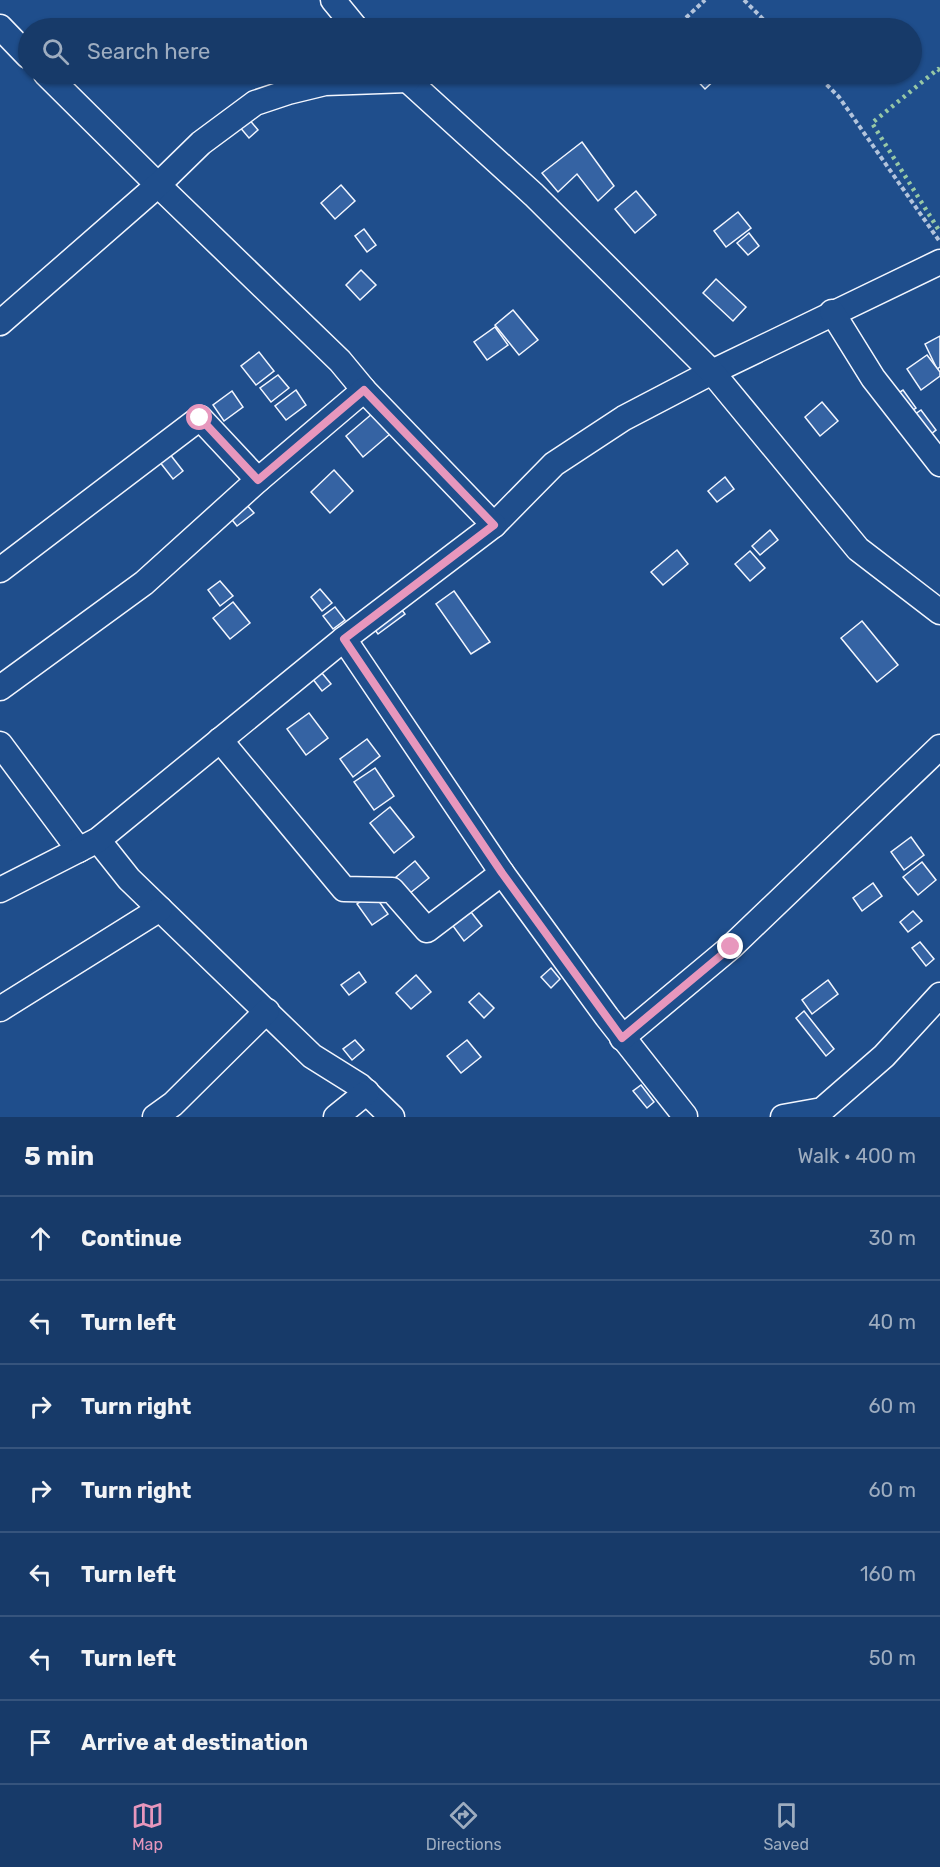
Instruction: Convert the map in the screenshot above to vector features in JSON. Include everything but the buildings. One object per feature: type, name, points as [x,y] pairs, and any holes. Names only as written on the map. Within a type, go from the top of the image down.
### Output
[{"type":"street","points":[[333,0],[348,18]]},
{"type":"street","points":[[0,27],[18,46]]},
{"type":"street","points":[[56,84],[340,361],[364,390],[494,525]]},
{"type":"street","points":[[0,323],[158,185],[201,143],[255,103],[321,84]]},
{"type":"street","points":[[412,84],[534,195],[712,372],[858,549],[940,612]]},
{"type":"street","points":[[0,890],[88,845],[344,639],[494,525],[554,464],[624,418],[832,312],[940,262]]},
{"type":"street","points":[[832,312],[873,378],[940,464]]},
{"type":"street","points":[[0,688],[144,583],[258,480],[364,390]]},
{"type":"street","points":[[0,570],[200,418],[258,480]]},
{"type":"street","points":[[344,639],[502,873],[622,1038],[691,1117]]},
{"type":"street","points":[[220,740],[344,889],[392,890],[427,930],[502,873]]},
{"type":"street","points":[[0,744],[88,845],[129,879],[312,1056],[360,1086],[392,1117]]},
{"type":"street","points":[[622,1038],[731,947],[940,747]]},
{"type":"street","points":[[0,1010],[160,909]]},
{"type":"street","points":[[783,1117],[822,1110],[884,1056],[940,995]]},
{"type":"street","points":[[155,1117],[173,1104],[267,1011]]},
{"type":"street","points":[[336,1117],[367,1092]]},
{"type":"path","points":[[686,18],[705,0]]},
{"type":"path","points":[[744,0],[762,18]]},
{"type":"path","points":[[826,84],[839,97],[940,242]]},
{"type":"hedge","points":[[922,82],[938,69],[940,71]]},
{"type":"hedge","points":[[920,84],[872,123],[940,232]]},
{"type":"route","points":[[200,418],[258,480],[364,390],[494,525],[344,639],[502,873],[622,1038],[731,947]]}]
